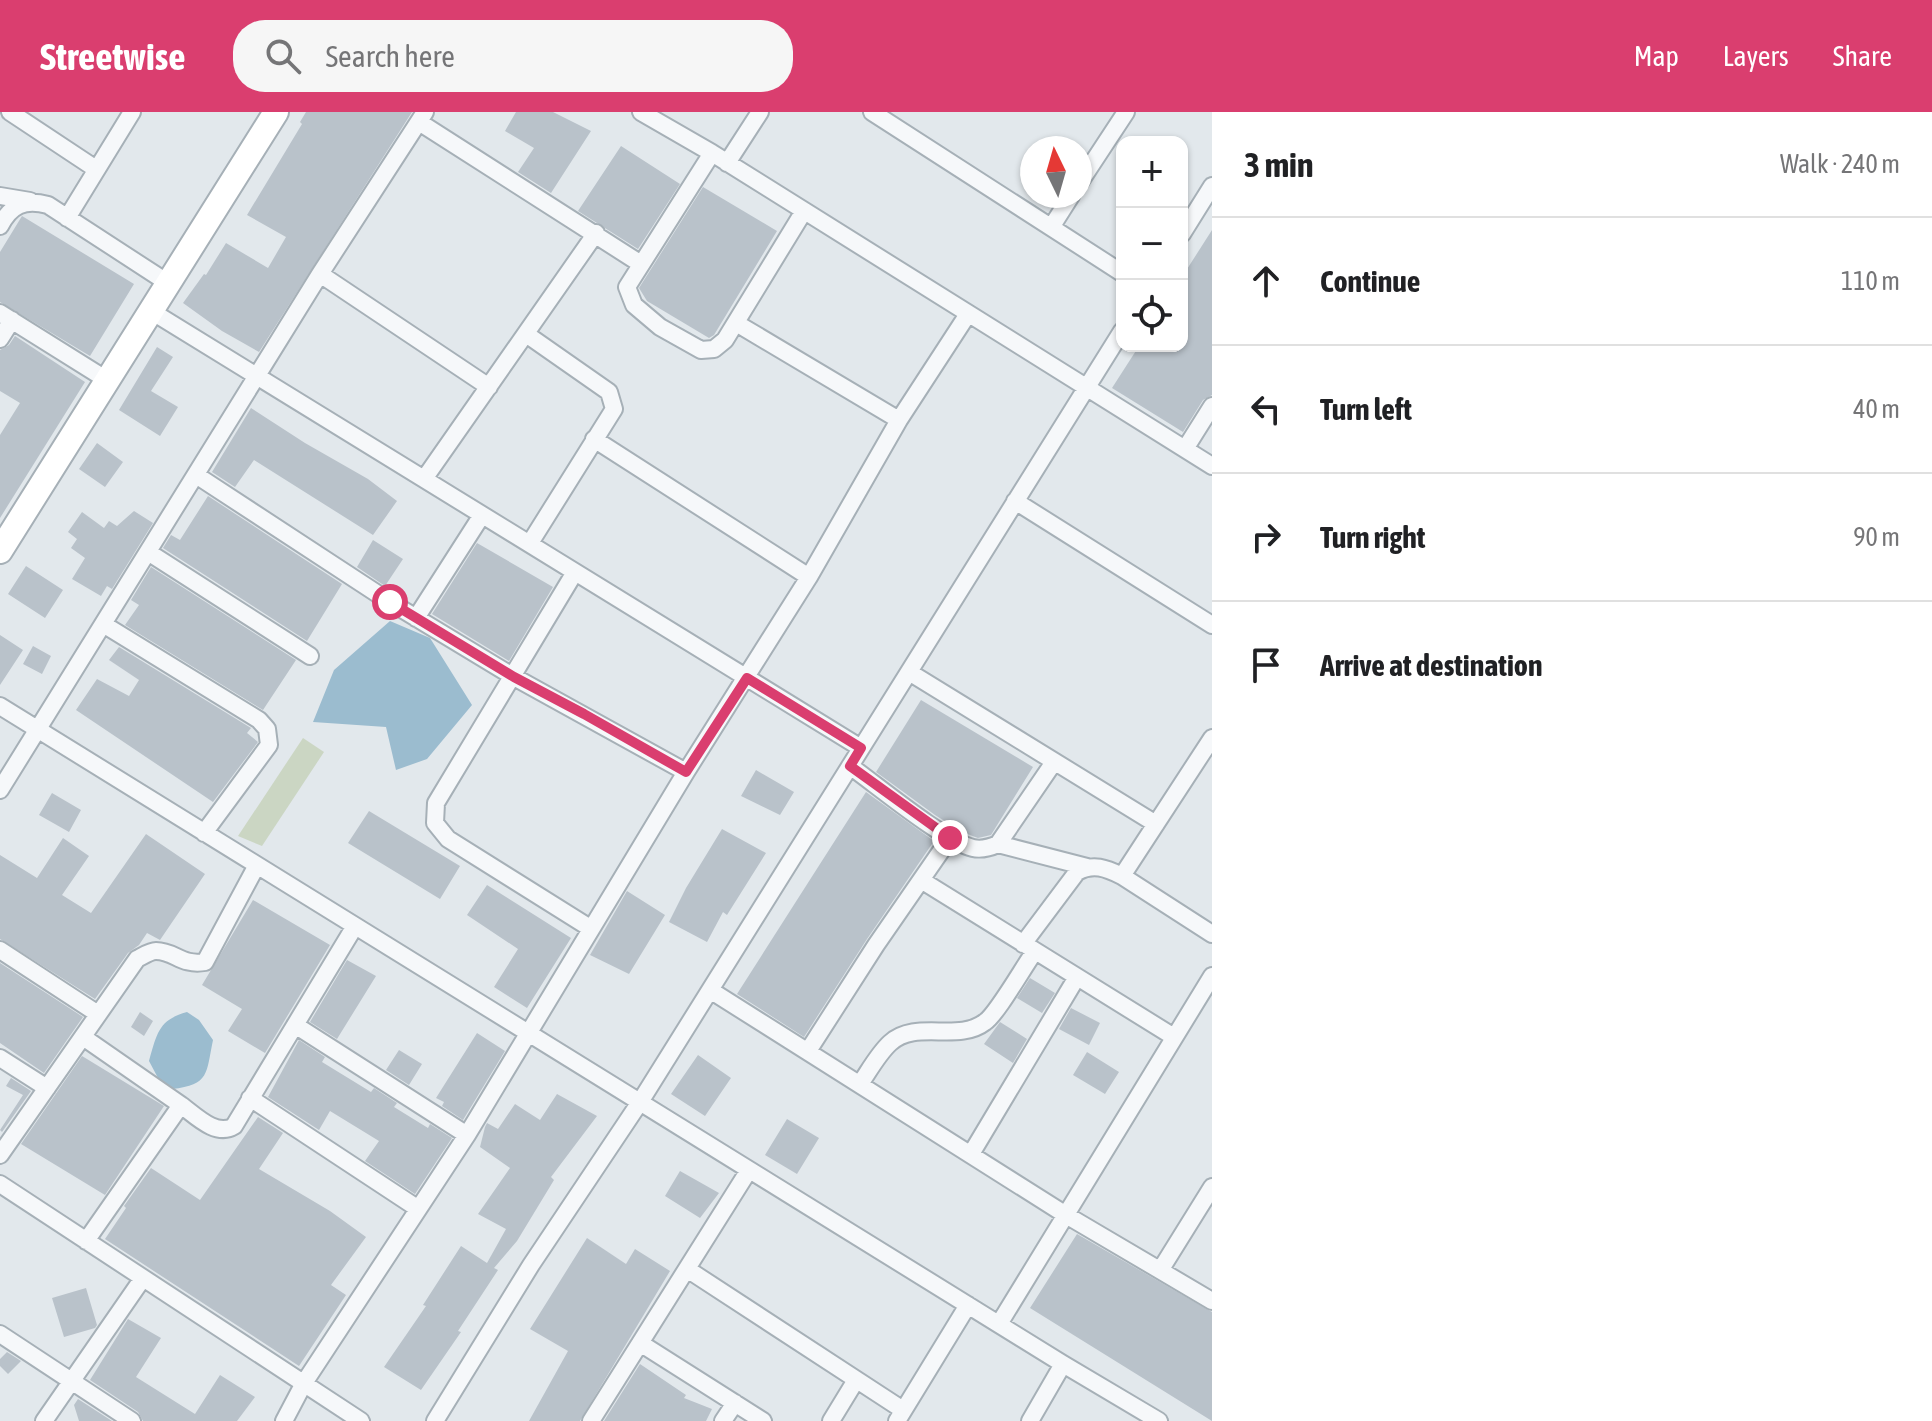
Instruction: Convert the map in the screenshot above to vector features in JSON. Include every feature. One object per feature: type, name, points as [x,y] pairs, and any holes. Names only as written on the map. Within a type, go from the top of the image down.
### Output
[{"type":"street","points":[[10,112],[96,169]]},
{"type":"street","points":[[67,218],[132,112]]},
{"type":"street","points":[[1,549],[276,112]]},
{"type":"street","points":[[641,112],[712,153],[1212,466]]},
{"type":"street","points":[[727,163],[760,112]]},
{"type":"street","points":[[872,112],[896,118],[1116,269]]},
{"type":"street","points":[[1092,164],[1126,112]]},
{"type":"street","points":[[0,790],[320,274],[422,117],[641,264]]},
{"type":"street","points":[[712,153],[627,287],[634,305],[660,327],[701,350],[714,349],[725,340],[804,211]]},
{"type":"street","points":[[1188,224],[1212,186]]},
{"type":"street","points":[[0,196],[48,205],[168,283]]},
{"type":"street","points":[[0,226],[7,213],[33,202]]},
{"type":"street","points":[[1052,226],[1063,208]]},
{"type":"street","points":[[424,479],[596,233]]},
{"type":"street","points":[[320,274],[489,387]]},
{"type":"street","points":[[151,311],[861,748]]},
{"type":"street","points":[[284,1421],[304,1383],[467,1135],[590,928],[809,577],[899,420],[968,314]]},
{"type":"street","points":[[0,339],[6,317],[107,380]]},
{"type":"street","points":[[736,323],[899,420]]},
{"type":"street","points":[[526,334],[609,392],[614,409],[530,543]]},
{"type":"street","points":[[435,1421],[531,1265],[640,1102],[1116,341]]},
{"type":"street","points":[[1185,449],[1212,406]]},
{"type":"street","points":[[594,439],[809,577]]},
{"type":"street","points":[[196,475],[416,618],[514,677],[686,772]]},
{"type":"street","points":[[1015,501],[1212,625]]},
{"type":"street","points":[[416,618],[482,515]]},
{"type":"street","points":[[148,552],[310,656]]},
{"type":"street","points":[[575,572],[436,803],[435,823],[448,839],[590,928]]},
{"type":"street","points":[[103,624],[259,720],[267,729],[269,745],[204,833]]},
{"type":"street","points":[[909,672],[1156,824]]},
{"type":"street","points":[[0,706],[1159,1421]]},
{"type":"street","points":[[1122,876],[1212,738]]},
{"type":"street","points":[[850,766],[950,838],[972,848],[986,849],[998,844],[1054,762]]},
{"type":"street","points":[[808,1051],[950,838]]},
{"type":"street","points":[[998,844],[1109,870],[1212,934]]},
{"type":"street","points":[[0,1155],[137,959],[155,951],[190,964],[205,962],[257,865]]},
{"type":"street","points":[[860,1084],[889,1044],[902,1035],[968,1031],[986,1022],[1077,872],[1087,867]]},
{"type":"street","points":[[921,880],[1174,1037]]},
{"type":"street","points":[[83,1037],[217,1130],[226,1131],[234,1126],[355,926]]},
{"type":"street","points":[[0,950],[98,1014]]},
{"type":"street","points":[[999,1324],[1174,1037],[1205,1001],[1212,976]]},
{"type":"street","points":[[971,1154],[1077,977]]},
{"type":"street","points":[[710,990],[1066,1215],[1212,1301]]},
{"type":"street","points":[[295,1025],[467,1135]]},
{"type":"street","points":[[0,1058],[47,1088]]},
{"type":"street","points":[[250,1098],[417,1208]]},
{"type":"street","points":[[86,1241],[181,1105]]},
{"type":"street","points":[[591,1421],[749,1170]]},
{"type":"street","points":[[0,1184],[361,1421]]},
{"type":"street","points":[[1161,1269],[1212,1187]]},
{"type":"street","points":[[687,1269],[856,1380],[900,1416],[968,1305]]},
{"type":"street","points":[[44,1421],[143,1278]]},
{"type":"street","points":[[0,1334],[132,1421]]},
{"type":"street","points":[[640,1343],[763,1421]]},
{"type":"street","points":[[1030,1421],[1063,1364]]},
{"type":"street","points":[[831,1421],[856,1380]]},
{"type":"street","points":[[723,1421],[735,1403]]},
{"type":"green space","points":[[303,738],[324,752],[262,846],[238,836]]},
{"type":"water","points":[[390,621],[430,638],[472,705],[427,759],[396,770],[386,727],[313,722],[334,670]]},
{"type":"water","points":[[187,1012],[199,1020],[213,1040],[209,1061],[200,1080],[172,1089],[158,1078],[149,1061],[160,1029],[170,1019]]},
{"type":"building","points":[[306,112],[412,112],[259,352],[183,303],[226,243],[268,268],[286,237],[247,215],[302,124],[300,122]]},
{"type":"building","points":[[516,112],[553,112],[591,131],[551,193],[518,172],[534,148],[505,131]]},
{"type":"building","points":[[621,146],[680,184],[638,249],[578,211]]},
{"type":"building","points":[[703,187],[777,231],[714,335],[709,338],[647,301],[639,288]]},
{"type":"building","points":[[22,216],[134,284],[90,356],[0,302],[0,252]]},
{"type":"building","points":[[1212,230],[1212,395],[1203,400],[1183,432],[1112,388],[1135,352],[1188,352],[1188,268]]},
{"type":"building","points":[[15,336],[85,382],[0,518],[0,435],[20,403],[0,391],[0,350],[9,345]]},
{"type":"building","points":[[157,347],[173,357],[151,391],[178,407],[160,436],[119,410]]},
{"type":"building","points":[[251,408],[368,479],[397,501],[373,535],[254,460],[235,487],[212,472]]},
{"type":"building","points":[[97,443],[123,462],[105,487],[79,469]]},
{"type":"building","points":[[208,496],[342,584],[307,641],[163,548],[171,535],[180,540]]},
{"type":"building","points":[[134,511],[153,523],[112,589],[107,586],[101,596],[72,579],[85,558],[71,548],[77,539],[68,532],[82,512],[104,528],[109,521],[117,526]]},
{"type":"building","points":[[373,540],[403,559],[385,586],[357,567]]},
{"type":"building","points":[[477,543],[553,587],[509,661],[432,614]]},
{"type":"building","points":[[26,566],[63,590],[45,618],[8,594]]},
{"type":"building","points":[[151,567],[296,660],[263,710],[125,625],[139,605],[131,600]]},
{"type":"building","points":[[0,635],[23,650],[0,685]]},
{"type":"building","points":[[33,646],[51,656],[42,674],[23,664]]},
{"type":"building","points":[[119,647],[251,728],[247,733],[258,742],[213,802],[76,710],[97,679],[129,696],[139,680],[109,660]]},
{"type":"building","points":[[921,700],[1033,767],[991,835],[978,838],[962,832],[876,772]]},
{"type":"building","points":[[756,770],[794,792],[780,815],[741,796]]},
{"type":"building","points":[[866,792],[934,841],[804,1037],[737,994]]},
{"type":"building","points":[[52,793],[81,810],[69,832],[39,815]]},
{"type":"building","points":[[369,811],[460,866],[440,899],[348,843]]},
{"type":"building","points":[[722,829],[766,853],[727,915],[723,912],[707,942],[669,922]]},
{"type":"building","points":[[146,834],[205,874],[160,940],[147,933],[139,945],[128,953],[95,999],[0,939],[0,855],[37,878],[63,838],[89,856],[62,895],[91,913]]},
{"type":"building","points":[[487,885],[571,938],[527,1008],[494,987],[518,949],[467,915]]},
{"type":"building","points":[[627,891],[665,915],[629,974],[590,955]]},
{"type":"building","points":[[253,900],[330,945],[265,1053],[228,1031],[242,1009],[202,985]]},
{"type":"building","points":[[347,960],[376,976],[337,1039],[310,1022]]},
{"type":"building","points":[[0,963],[83,1017],[44,1073],[0,1043]]},
{"type":"building","points":[[1030,978],[1055,993],[1042,1013],[1017,998]]},
{"type":"building","points":[[1071,1008],[1100,1023],[1089,1045],[1059,1029]]},
{"type":"building","points":[[140,1012],[153,1021],[144,1036],[131,1027]]},
{"type":"building","points":[[1000,1022],[1027,1039],[1013,1063],[984,1044]]},
{"type":"building","points":[[477,1033],[505,1051],[463,1120],[442,1106],[444,1102],[436,1098]]},
{"type":"building","points":[[299,1040],[325,1057],[322,1062],[371,1092],[374,1088],[397,1103],[394,1107],[428,1128],[430,1124],[452,1138],[415,1194],[365,1161],[379,1141],[330,1111],[319,1130],[268,1097]]},
{"type":"building","points":[[399,1050],[422,1064],[409,1085],[386,1070]]},
{"type":"building","points":[[1087,1052],[1119,1072],[1105,1094],[1073,1075]]},
{"type":"building","points":[[698,1055],[731,1078],[705,1116],[671,1094]]},
{"type":"building","points":[[82,1056],[164,1106],[105,1195],[21,1144]]},
{"type":"building","points":[[11,1078],[31,1091],[2,1132],[0,1130],[23,1095],[6,1086]]},
{"type":"building","points":[[557,1094],[597,1116],[551,1177],[554,1180],[517,1241],[494,1268],[498,1270],[458,1331],[461,1332],[421,1390],[384,1367],[426,1306],[423,1305],[461,1246],[487,1263],[506,1229],[478,1214],[510,1168],[480,1147],[485,1127],[487,1123],[498,1129],[515,1104],[540,1120]]},
{"type":"building","points":[[258,1117],[283,1133],[259,1169],[330,1211],[366,1237],[331,1285],[346,1295],[299,1366],[105,1239],[151,1168],[200,1200]]},
{"type":"building","points":[[787,1119],[819,1138],[797,1174],[765,1155]]},
{"type":"building","points":[[680,1171],[719,1193],[700,1218],[665,1196]]},
{"type":"building","points":[[1077,1234],[1212,1312],[1212,1421],[1030,1308]]},
{"type":"building","points":[[587,1238],[626,1264],[635,1249],[670,1271],[580,1421],[529,1421],[568,1351],[530,1329]]},
{"type":"building","points":[[86,1288],[97,1325],[64,1337],[52,1298]]},
{"type":"building","points":[[128,1319],[161,1338],[136,1377],[195,1414],[220,1375],[255,1397],[237,1421],[143,1421],[138,1412],[90,1380]]},
{"type":"building","points":[[7,1352],[21,1361],[8,1374],[0,1366],[0,1359]]},
{"type":"building","points":[[640,1364],[686,1395],[684,1398],[712,1409],[706,1421],[604,1421]]},
{"type":"building","points":[[78,1399],[112,1421],[79,1421],[74,1405]]},
{"type":"route","points":[[390,602],[514,677],[686,772],[747,678],[861,748],[850,766],[950,838]]}]
